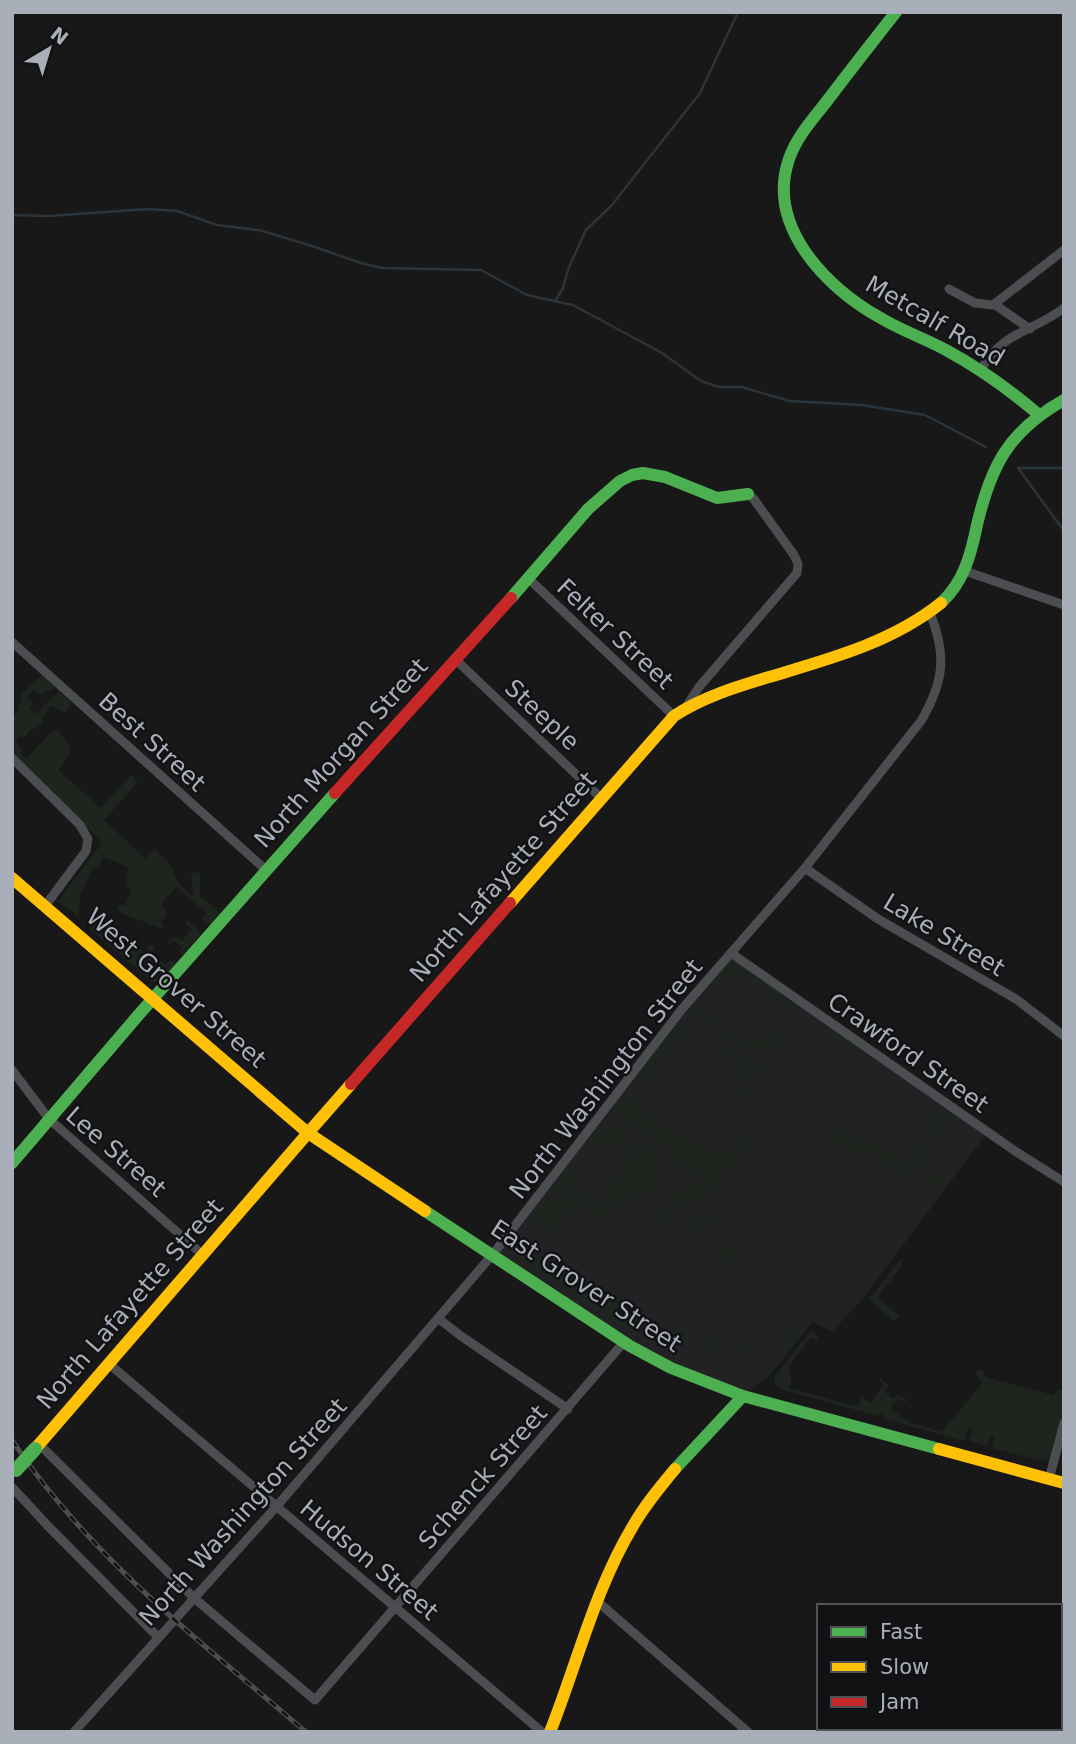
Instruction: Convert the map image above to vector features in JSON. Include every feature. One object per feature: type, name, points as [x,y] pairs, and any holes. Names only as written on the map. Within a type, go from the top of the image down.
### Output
[{"type":"street","name":"Metcalf Road","points":[[895,12],[805,130],[790,155],[782,187],[783,200],[797,237],[816,266],[843,294],[878,317],[928,339],[980,371],[1038,414]]},
{"type":"street","points":[[994,304],[1064,250]]},
{"type":"street","points":[[949,289],[975,303],[994,304],[1030,329]]},
{"type":"street","points":[[980,371],[1001,343],[1064,308]]},
{"type":"street","name":"North Lafayette Street","points":[[14,1473],[601,798],[680,712],[730,689],[864,647],[930,613],[951,593],[965,571],[986,489],[995,465],[1013,438],[1038,414],[1064,400]]},
{"type":"street","name":"North Morgan Street","points":[[12,1163],[266,870],[604,493],[631,475],[646,473],[726,499],[748,494]]},
{"type":"street","points":[[680,712],[789,586],[797,573],[798,564],[794,555],[748,494]]},
{"type":"street","points":[[965,571],[1064,605]]},
{"type":"street","name":"Felter Street","points":[[529,579],[680,712]]},
{"type":"street","name":"North Washington Street","points":[[74,1732],[276,1507],[494,1254],[682,1009],[804,868],[896,755],[934,701],[940,681],[941,647],[930,613]]},
{"type":"street","name":"Best Street","points":[[12,642],[266,870]]},
{"type":"street","name":"Steeple","points":[[456,660],[601,798]]},
{"type":"street","points":[[12,758],[80,825],[88,839],[86,851],[45,906]]},
{"type":"street","name":"Lake Street","points":[[804,868],[878,919],[1016,999],[1064,1036]]},
{"type":"street","name":"West Grover Street","points":[[12,877],[309,1133]]},
{"type":"street","name":"Crawford Street","points":[[731,953],[1025,1158],[1064,1182]]},
{"type":"street","name":"Lee Street","points":[[12,1070],[49,1119],[203,1255]]},
{"type":"street","name":"East Grover Street","points":[[309,1133],[624,1342],[692,1379],[1057,1481]]},
{"type":"street","points":[[439,1319],[568,1409]]},
{"type":"street","name":"Schenck Street","points":[[194,1598],[315,1700],[624,1342]]},
{"type":"street","name":"Hudson Street","points":[[108,1363],[542,1732]]},
{"type":"street","points":[[550,1732],[598,1602],[622,1546],[648,1504],[744,1395]]},
{"type":"street","points":[[1057,1481],[1064,1423]]},
{"type":"street","points":[[37,1447],[194,1598]]},
{"type":"street","points":[[12,1487],[66,1546],[158,1637]]},
{"type":"street","points":[[598,1602],[748,1732]]},
{"type":"shaded area","points":[[42,674],[55,687],[41,695],[34,689],[27,697],[33,703],[29,709],[35,714],[59,691],[72,704],[65,713],[51,705],[40,725],[38,723],[24,738],[20,735],[15,741],[23,750],[22,756],[27,758],[57,730],[70,750],[58,770],[101,808],[131,775],[138,782],[104,820],[146,859],[155,849],[171,865],[177,882],[192,896],[191,875],[197,871],[200,873],[200,896],[221,914],[211,924],[202,919],[206,912],[176,887],[162,903],[167,915],[160,923],[165,927],[163,929],[121,913],[117,907],[125,906],[132,889],[126,886],[128,867],[103,857],[98,866],[90,872],[80,896],[79,917],[58,901],[101,841],[12,752],[12,718],[18,712],[22,693]]},
{"type":"shaded area","points":[[187,920],[201,933],[182,955],[179,952],[182,947],[173,940],[169,945],[167,943],[174,936],[182,941],[192,929],[185,923]]},
{"type":"shaded area","points":[[93,923],[108,928],[108,936],[116,939],[121,933],[122,942],[146,952],[149,946],[153,945],[155,948],[152,953],[165,965],[171,960],[176,964],[161,982],[152,982],[89,928]]},
{"type":"shaded area","points":[[731,953],[988,1132],[864,1297],[832,1332],[813,1322],[769,1376],[743,1396],[692,1379],[493,1254]]},
{"type":"shaded area","points":[[735,962],[796,1003],[797,1009],[793,1016],[788,1015],[792,1008],[739,972],[732,979],[724,974],[712,991],[717,999],[709,994],[718,976]]},
{"type":"shaded area","points":[[697,1005],[708,1008],[705,1014],[749,1044],[756,1036],[764,1038],[770,1030],[780,1037],[782,1047],[772,1043],[758,1050],[750,1050],[694,1014],[692,1011]]},
{"type":"shaded area","points":[[683,1023],[746,1061],[748,1074],[740,1088],[761,1099],[759,1101],[752,1096],[741,1096],[728,1087],[738,1073],[731,1067],[736,1059],[691,1030],[686,1036],[677,1035],[673,1038],[642,1086],[635,1085],[645,1063],[677,1026]]},
{"type":"shaded area","points":[[832,1028],[861,1049],[857,1059],[855,1057],[858,1050],[828,1032],[822,1037],[825,1029]]},
{"type":"shaded area","points":[[774,1053],[777,1055],[762,1078],[757,1074],[760,1063]]},
{"type":"shaded area","points":[[628,1093],[633,1098],[631,1104],[691,1143],[695,1138],[725,1157],[736,1142],[741,1145],[745,1140],[741,1136],[749,1132],[752,1135],[766,1113],[769,1115],[735,1168],[725,1167],[721,1173],[724,1175],[710,1196],[683,1203],[670,1226],[661,1219],[661,1215],[673,1195],[685,1187],[702,1185],[703,1175],[687,1173],[664,1145],[616,1114],[614,1107]]},
{"type":"shaded area","points":[[855,1100],[843,1122],[850,1127],[846,1134],[858,1142],[864,1137],[897,1158],[894,1167],[888,1176],[893,1167],[885,1161],[882,1163],[872,1153],[870,1155],[864,1152],[860,1158],[833,1140],[833,1135]]},
{"type":"shaded area","points":[[933,1108],[953,1115],[953,1119],[949,1118],[920,1159],[924,1164],[890,1176],[899,1160],[910,1164],[938,1119],[930,1113]]},
{"type":"shaded area","points":[[607,1123],[624,1131],[628,1136],[626,1140],[597,1148],[592,1142],[575,1168],[576,1185],[555,1195],[551,1193],[601,1125]]},
{"type":"shaded area","points":[[636,1139],[659,1159],[659,1173],[645,1200],[636,1193],[630,1200],[623,1195],[607,1220],[581,1203],[563,1222],[560,1220],[551,1232],[530,1219],[544,1202],[578,1189],[585,1192],[585,1201],[598,1208],[631,1156],[630,1151],[625,1151]]},
{"type":"shaded area","points":[[934,1171],[946,1182],[940,1187],[932,1186],[929,1176]]},
{"type":"shaded area","points":[[699,1210],[707,1211],[713,1220],[702,1231],[697,1230],[691,1222],[693,1215]]},
{"type":"shaded area","points":[[519,1234],[519,1243],[549,1262],[561,1261],[638,1313],[641,1321],[637,1329],[627,1329],[516,1256],[512,1247]]},
{"type":"shaded area","points":[[725,1243],[744,1257],[739,1264],[733,1265],[719,1255],[718,1250]]},
{"type":"shaded area","points":[[901,1259],[904,1260],[900,1268],[878,1297],[899,1316],[894,1321],[869,1299]]},
{"type":"shaded area","points":[[721,1276],[728,1280],[721,1285],[693,1327],[691,1342],[687,1344],[682,1341],[679,1327],[687,1326]]},
{"type":"shaded area","points":[[742,1289],[750,1293],[742,1298],[714,1339],[713,1355],[708,1357],[704,1354],[700,1340],[709,1339]]},
{"type":"shaded area","points":[[766,1296],[775,1302],[768,1305],[744,1343],[747,1351],[724,1362],[736,1352],[766,1303]]},
{"type":"shaded area","points":[[801,1322],[805,1326],[803,1330],[768,1373],[759,1380],[797,1324]]},
{"type":"shaded area","points":[[814,1330],[817,1340],[811,1337],[789,1366],[789,1388],[858,1407],[862,1397],[870,1403],[884,1385],[880,1378],[889,1385],[885,1392],[893,1399],[899,1394],[907,1400],[905,1402],[898,1399],[890,1409],[910,1423],[942,1432],[983,1382],[975,1374],[980,1368],[985,1377],[1053,1395],[1058,1389],[1064,1390],[1064,1407],[1050,1458],[1037,1460],[992,1448],[994,1437],[990,1435],[987,1446],[969,1441],[973,1430],[968,1428],[964,1441],[886,1419],[881,1413],[878,1416],[780,1389],[774,1383],[775,1376]]},
{"type":"waterway","points":[[555,301],[563,288],[569,267],[586,230],[612,205],[700,93],[738,12]]},
{"type":"waterway","points":[[12,215],[48,216],[148,209],[177,211],[217,225],[259,230],[382,268],[481,270],[527,295],[573,305],[662,353],[701,381],[719,387],[741,387],[790,401],[862,405],[925,415],[986,447]]},
{"type":"waterway","points":[[1064,468],[1018,468],[1064,531]]},
{"type":"railway","points":[[12,1440],[42,1482],[111,1560],[187,1631],[306,1732]]},
{"type":"traffic: fast","points":[[896,12],[807,126],[792,150],[784,184],[786,207],[793,230],[805,252],[839,289],[887,322],[970,364],[1038,414]]},
{"type":"traffic: fast","points":[[941,603],[961,577],[989,485],[1005,452],[1029,424],[1064,400]]},
{"type":"traffic: fast","points":[[511,598],[588,509],[620,481],[632,475],[643,473],[665,477],[717,498],[748,494]]},
{"type":"traffic: fast","points":[[12,1163],[335,793]]},
{"type":"traffic: fast","points":[[425,1211],[630,1346],[671,1368],[743,1396],[939,1449]]},
{"type":"traffic: fast","points":[[675,1469],[743,1396]]},
{"type":"traffic: fast","points":[[16,1470],[35,1449]]},
{"type":"traffic: slow","points":[[510,903],[674,716],[720,693],[859,648],[901,629],[941,603]]},
{"type":"traffic: slow","points":[[12,878],[308,1133],[351,1084]]},
{"type":"traffic: slow","points":[[35,1449],[308,1133],[425,1211]]},
{"type":"traffic: slow","points":[[939,1449],[1064,1483]]},
{"type":"traffic: slow","points":[[550,1732],[608,1575],[633,1526],[675,1469]]},
{"type":"traffic: jam","points":[[335,793],[511,598]]},
{"type":"traffic: jam","points":[[351,1084],[510,903]]}]
